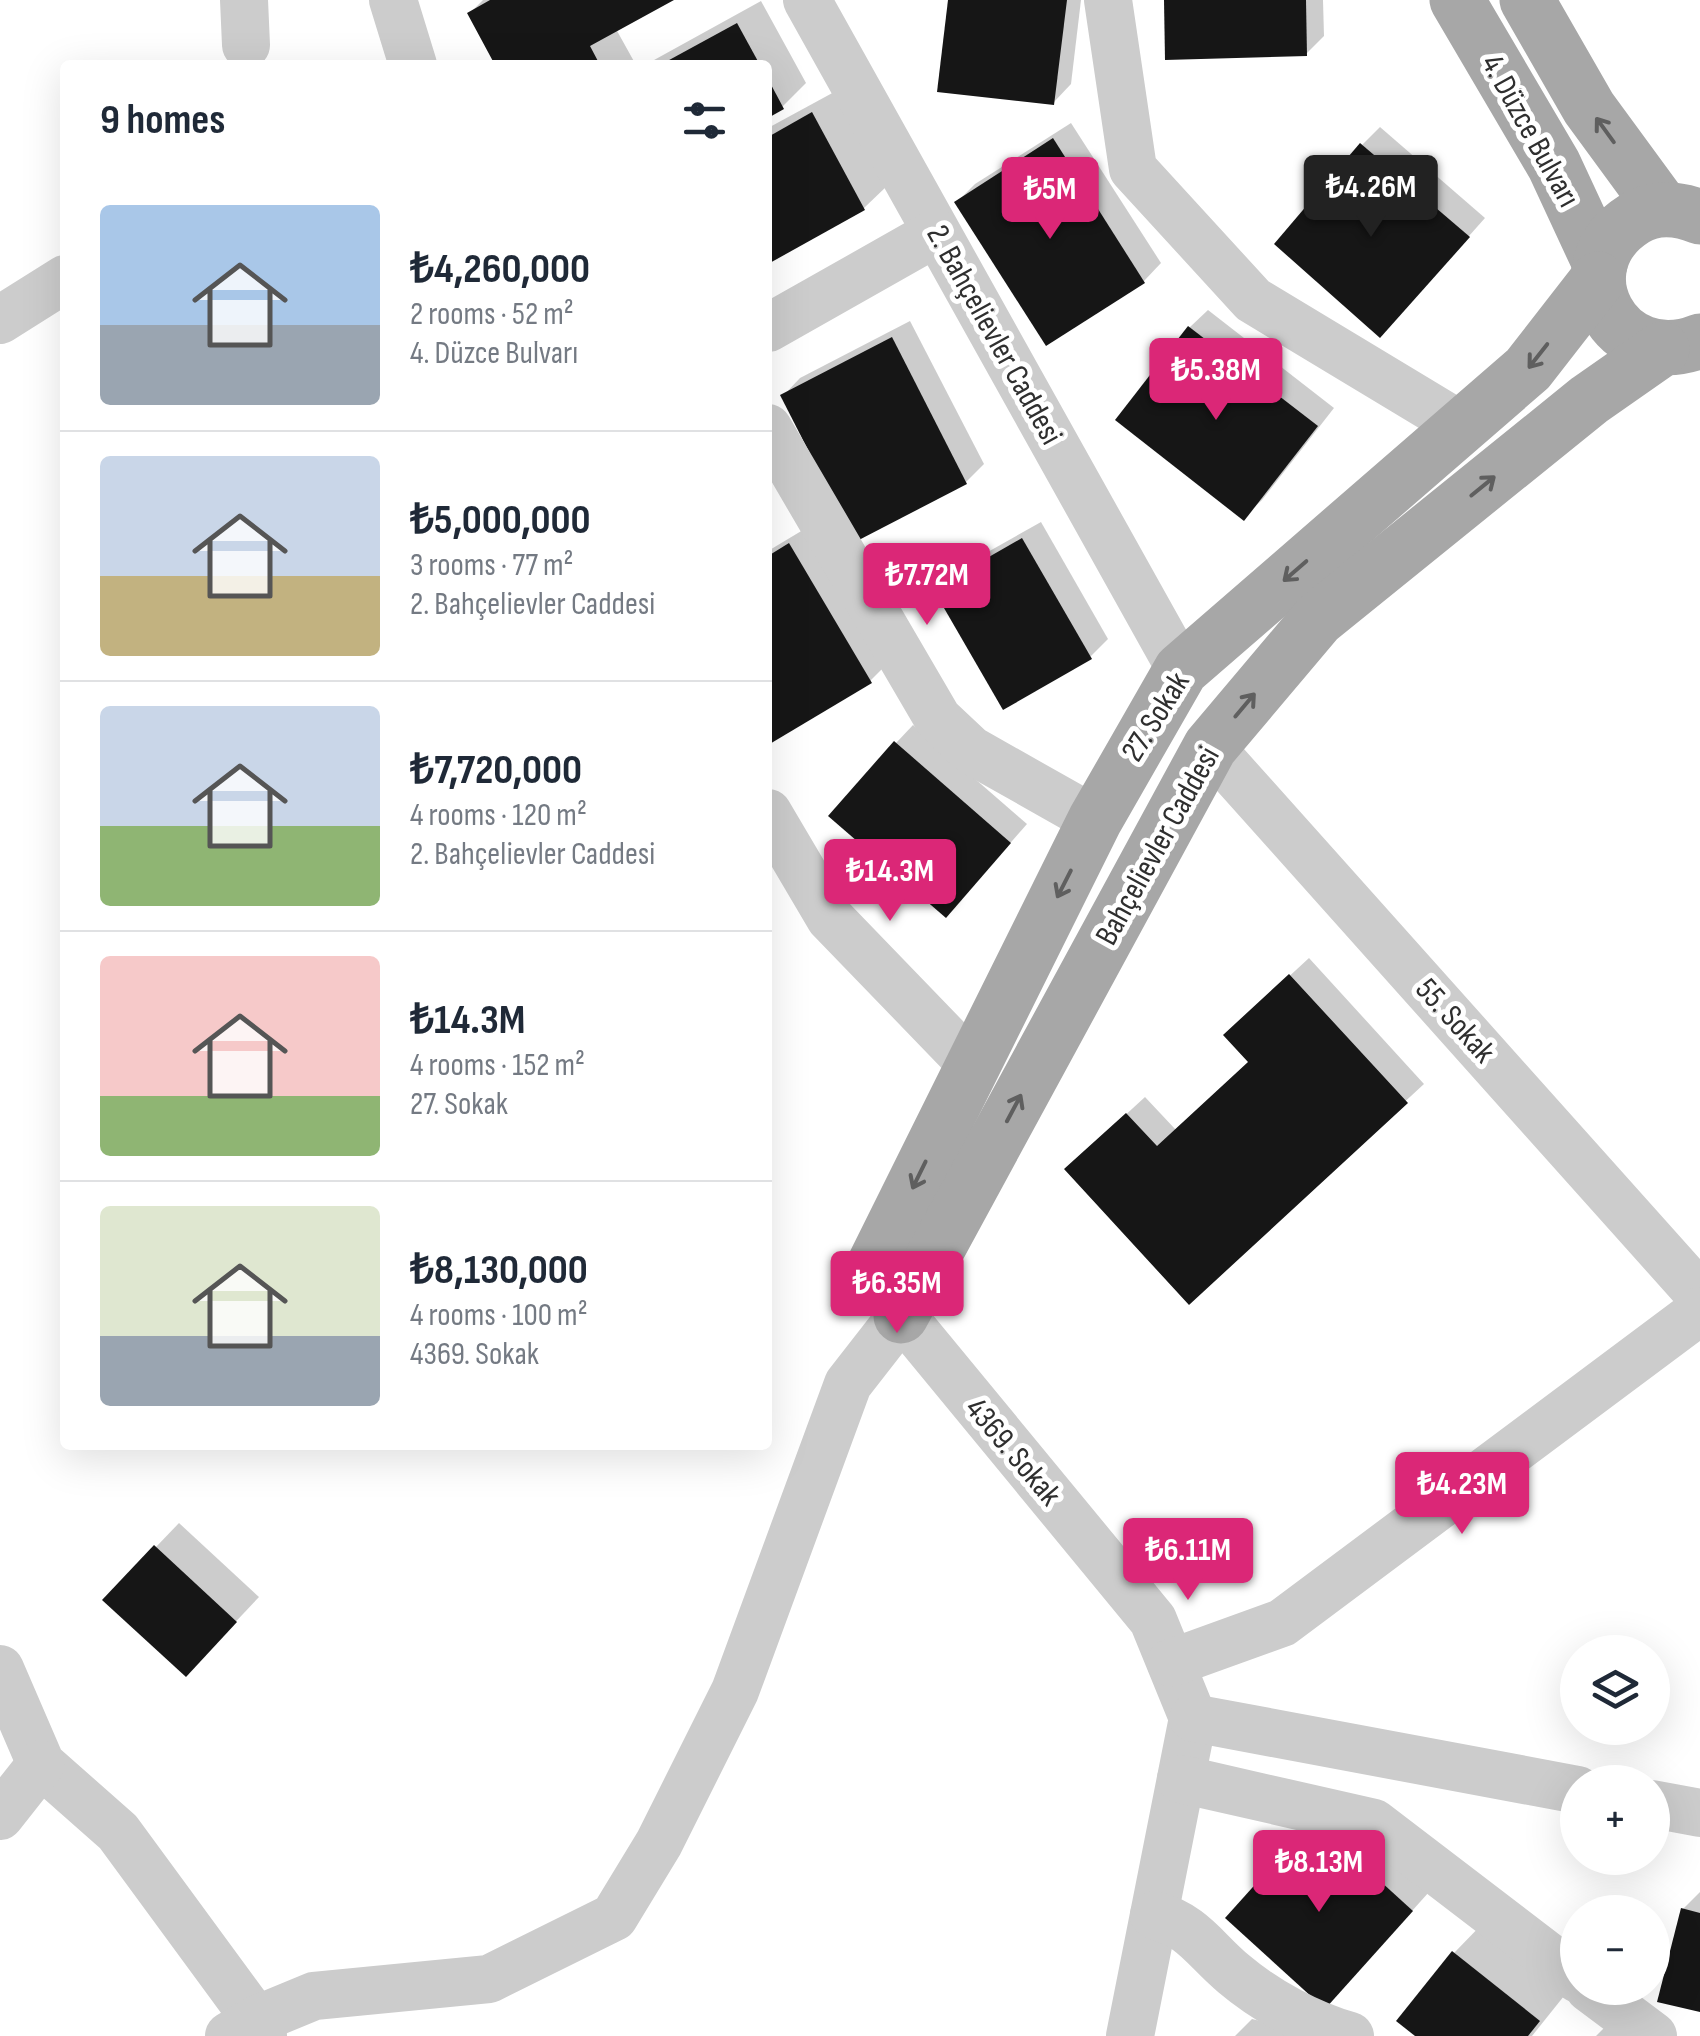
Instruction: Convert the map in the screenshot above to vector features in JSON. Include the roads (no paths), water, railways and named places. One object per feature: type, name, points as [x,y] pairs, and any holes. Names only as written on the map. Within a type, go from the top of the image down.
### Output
[{"type":"main road","name":"4. Düzce Bulvarı","points":[[1457,0],[1554,165],[1599,272],[1601,299],[1617,326],[1642,344],[1685,353]]},
{"type":"main road","name":"4. Düzce Bulvarı","points":[[1527,0],[1589,108],[1685,208]]},
{"type":"main road","name":"27. Sokak","points":[[885,1295],[972,1066],[1096,820],[1180,670],[1528,368],[1599,272],[1608,244],[1622,226],[1641,214],[1685,208]]},
{"type":"main road","name":"Bahçelievler Caddesi","points":[[885,1295],[1210,747],[1318,619],[1588,400],[1685,353]]},
{"type":"street","points":[[394,0],[412,60]]},
{"type":"street","name":"2. Bahçelievler Caddesi","points":[[807,0],[1180,670]]},
{"type":"street","points":[[1108,0],[1133,169],[1253,300],[1462,426]]},
{"type":"street","points":[[772,326],[936,232]]},
{"type":"street","points":[[0,320],[60,282]]},
{"type":"street","points":[[772,435],[938,719],[970,750],[1096,820]]},
{"type":"street","name":"55. Sokak","points":[[1210,747],[1700,1295]]},
{"type":"street","points":[[772,820],[830,918],[972,1066]]},
{"type":"street","points":[[0,1669],[41,1764],[118,1832],[249,2030],[314,1996],[489,1978],[614,1917],[659,1844],[735,1691],[848,1384],[885,1295]]},
{"type":"street","name":"4369. Sokak","points":[[885,1295],[1153,1620],[1193,1718]]},
{"type":"street","points":[[1170,1662],[1282,1623],[1700,1311]]},
{"type":"street","points":[[1130,2036],[1193,1718],[1560,1787]]},
{"type":"street","points":[[0,1816],[41,1764]]},
{"type":"street","points":[[1180,1779],[1374,1823],[1560,1965]]},
{"type":"street","points":[[1670,1807],[1700,1813]]},
{"type":"street","points":[[1154,1915],[1186,1927],[1230,1972],[1256,1991],[1330,2030],[1350,2036]]},
{"type":"street","points":[[1611,2005],[1652,2036]]}]
